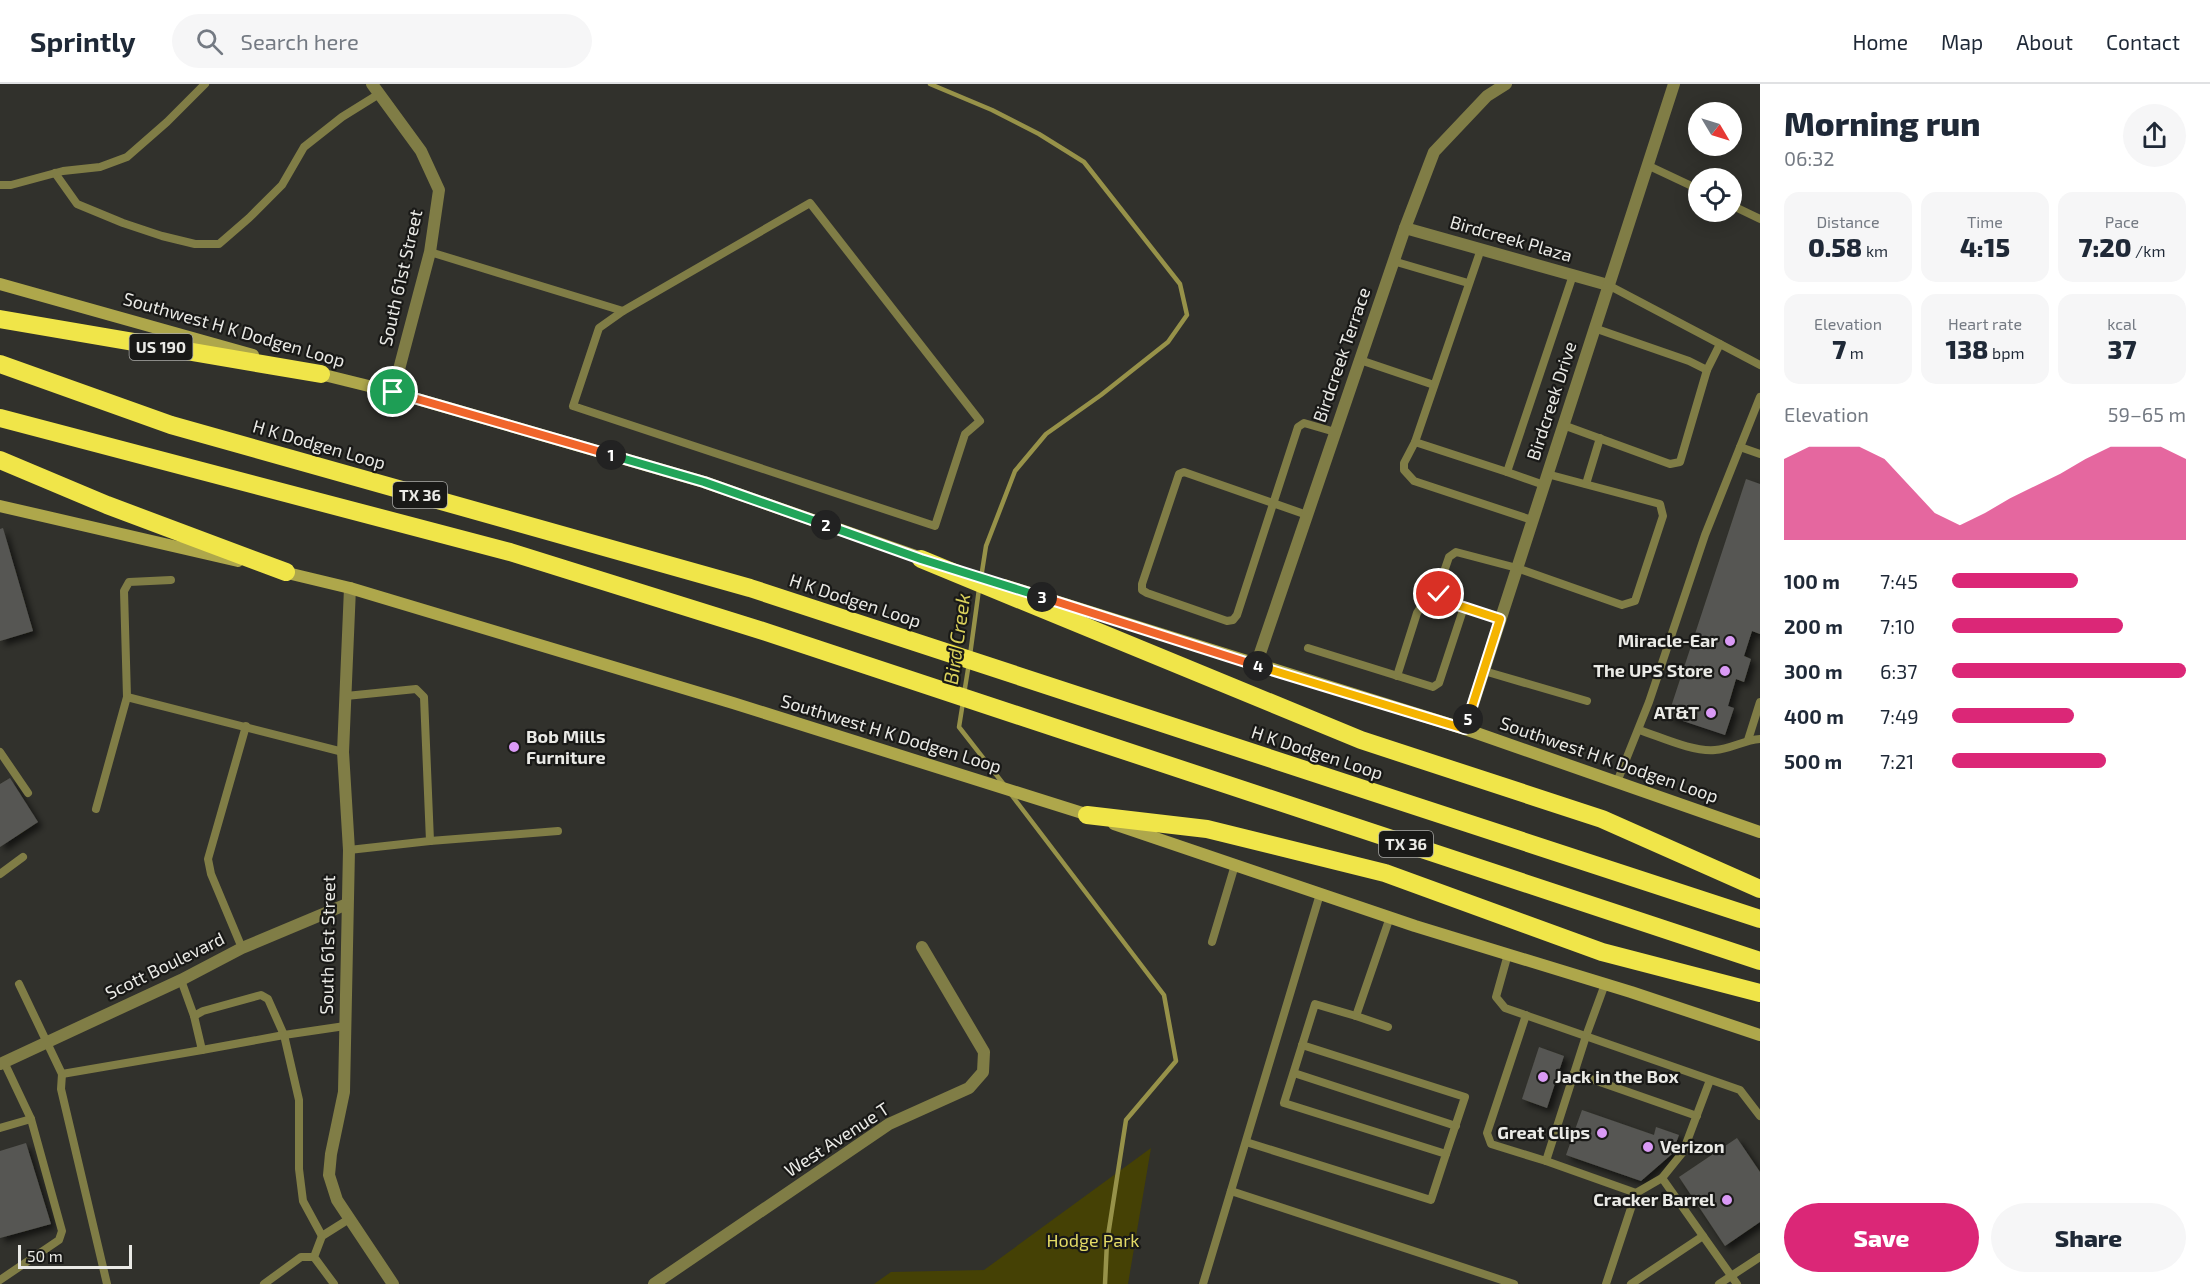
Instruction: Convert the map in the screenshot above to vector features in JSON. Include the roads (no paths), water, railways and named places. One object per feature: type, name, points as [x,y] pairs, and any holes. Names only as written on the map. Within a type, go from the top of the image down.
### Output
[{"type":"highway","name":"US 190","points":[[0,319],[321,374]]},
{"type":"highway","name":"H K Dodgen Loop","points":[[0,364],[171,425],[750,588],[1760,919]]},
{"type":"highway","name":"TX 36","points":[[0,418],[510,552],[842,657],[1760,961]]},
{"type":"highway","points":[[0,460],[107,505],[286,572]]},
{"type":"highway","points":[[921,559],[1074,614],[1361,740],[1602,819],[1760,889]]},
{"type":"highway","points":[[1087,815],[1207,829],[1385,873],[1602,952],[1760,993]]},
{"type":"main road","name":"Southwest H K Dodgen Loop","points":[[0,284],[393,392],[704,482],[921,559]]},
{"type":"main road","name":"Southwest H K Dodgen Loop","points":[[0,506],[350,588],[1087,815],[1390,917],[1760,1035]]},
{"type":"main road","name":"Southwest H K Dodgen Loop","points":[[1074,614],[1256,665],[1465,729],[1760,832]]},
{"type":"street","name":"Birdcreek Terrace","points":[[1256,665],[1393,261],[1434,152],[1487,96],[1506,84]]},
{"type":"street","name":"Birdcreek Drive","points":[[1465,729],[1674,84]]},
{"type":"street","name":"South 61st Street","points":[[376,89],[422,151],[439,190],[430,252],[393,392]]},
{"type":"street","name":"Birdcreek Plaza","points":[[1405,228],[1608,285]]},
{"type":"street","name":"South 61st Street","points":[[350,588],[343,752],[349,850],[344,1092],[329,1175],[337,1200],[393,1284]]},
{"type":"street","name":"Scott Boulevard","points":[[2,1063],[182,980],[242,948],[347,904]]},
{"type":"street","name":"West Avenue T","points":[[654,1284],[889,1124],[957,1095],[978,1080],[985,1064],[984,1052],[922,947]]},
{"type":"lane","points":[[0,185],[11,185],[55,173],[100,167],[127,157],[205,84]]},
{"type":"lane","points":[[55,173],[77,204],[162,236],[195,244],[219,244],[282,185],[304,147],[376,89]]},
{"type":"lane","points":[[1647,165],[1688,184]]},
{"type":"lane","points":[[430,252],[623,311],[810,203],[980,421],[965,434],[935,526],[573,406],[599,328],[623,311]]},
{"type":"lane","points":[[1742,210],[1760,219]]},
{"type":"lane","points":[[1481,249],[1415,442],[1404,463],[1404,470],[1414,482],[1532,520]]},
{"type":"lane","points":[[1393,261],[1468,284]]},
{"type":"lane","points":[[1507,472],[1573,275]]},
{"type":"lane","points":[[1608,285],[1760,365]]},
{"type":"lane","points":[[1594,328],[1689,361],[1707,370]]},
{"type":"lane","points":[[1563,425],[1670,464],[1680,462],[1707,370],[1720,344]]},
{"type":"lane","points":[[1360,360],[1434,384]]},
{"type":"lane","points":[[1617,782],[1639,730],[1705,535],[1740,447],[1757,415],[1760,397]]},
{"type":"lane","points":[[1307,515],[1273,503],[1184,472],[1179,474],[1142,590],[1227,621],[1233,620],[1237,615],[1273,503],[1300,423],[1335,432]]},
{"type":"lane","points":[[1586,484],[1600,438]]},
{"type":"lane","points":[[1415,442],[1507,472],[1586,484],[1660,504],[1663,516],[1635,601],[1622,605],[1517,568],[1456,552],[1449,557],[1438,590],[1442,600],[1500,619]]},
{"type":"lane","points":[[1740,447],[1760,454]]},
{"type":"lane","points":[[96,809],[127,697],[124,591],[129,582],[171,580]]},
{"type":"lane","points":[[1397,676],[1417,614],[1424,602],[1439,594]]},
{"type":"lane","points":[[1308,648],[1433,687],[1439,683],[1464,607]]},
{"type":"lane","points":[[1484,671],[1587,701]]},
{"type":"lane","points":[[346,696],[416,689],[424,697],[430,841]]},
{"type":"lane","points":[[127,697],[343,752]]},
{"type":"lane","points":[[1748,740],[1760,702]]},
{"type":"lane","points":[[242,948],[211,874],[208,859],[246,726]]},
{"type":"lane","points":[[1639,730],[1701,750],[1725,749],[1748,740],[1760,739]]},
{"type":"lane","points":[[0,752],[28,793]]},
{"type":"lane","points":[[349,850],[558,831]]},
{"type":"lane","points":[[0,874],[23,857]]},
{"type":"lane","points":[[1212,942],[1235,865]]},
{"type":"lane","points":[[1203,1284],[1320,894]]},
{"type":"lane","points":[[1356,1016],[1390,917]]},
{"type":"lane","points":[[1508,954],[1496,997],[1505,1008],[1740,1090],[1760,1116]]},
{"type":"lane","points":[[182,980],[202,1050]]},
{"type":"lane","points":[[19,984],[62,1074],[61,1089],[107,1284]]},
{"type":"lane","points":[[1546,1161],[1605,984]]},
{"type":"lane","points":[[194,1016],[203,1011],[261,995],[268,999],[284,1035],[299,1100],[299,1169],[303,1201],[322,1236]]},
{"type":"lane","points":[[1388,1027],[1315,1004],[1284,1103],[1446,1154]]},
{"type":"lane","points":[[1526,1015],[1487,1133],[1491,1144],[1636,1193]]},
{"type":"lane","points":[[62,1074],[345,1026]]},
{"type":"lane","points":[[1246,1142],[1431,1200],[1465,1097],[1302,1045]]},
{"type":"lane","points":[[0,1280],[59,1240],[63,1231],[31,1119],[2,1063]]},
{"type":"lane","points":[[1294,1073],[1456,1126]]},
{"type":"lane","points":[[1574,1073],[1697,1116]]},
{"type":"lane","points":[[1606,1284],[1636,1193],[1662,1178],[1683,1152],[1710,1080]]},
{"type":"lane","points":[[0,1128],[31,1119]]},
{"type":"lane","points":[[1662,1178],[1737,1284]]},
{"type":"lane","points":[[1231,1191],[1514,1284]]},
{"type":"lane","points":[[314,1257],[322,1236],[349,1219]]},
{"type":"lane","points":[[1631,1284],[1703,1236]]},
{"type":"lane","points":[[264,1284],[301,1257],[314,1257]]},
{"type":"lane","points":[[314,1257],[334,1284]]},
{"type":"lane","points":[[1719,1284],[1760,1257]]},
{"type":"waterway","name":"Bird Creek","points":[[930,84],[992,110],[1039,134],[1084,162],[1180,284],[1187,315],[1168,342],[1101,395],[1046,434],[1015,471],[986,546],[981,578]]},
{"type":"waterway","name":"Bird Creek","points":[[970,655],[979,589]]},
{"type":"waterway","name":"Bird Creek","points":[[964,694],[969,663]]},
{"type":"waterway","name":"Bird Creek","points":[[963,702],[959,727],[1005,786]]},
{"type":"waterway","name":"Bird Creek","points":[[1010,793],[1164,995],[1176,1061],[1126,1120],[1107,1242],[1105,1284]]},
{"type":"place","name":"Miracle-Ear","points":[[1730,641]]},
{"type":"place","name":"The UPS Store","points":[[1725,671]]},
{"type":"place","name":"AT&T","points":[[1711,713]]},
{"type":"place","name":"Bob Mills Furniture","points":[[514,747]]},
{"type":"place","name":"Jack in the Box","points":[[1543,1077]]},
{"type":"place","name":"Great Clips","points":[[1602,1133]]},
{"type":"place","name":"Verizon","points":[[1648,1147]]},
{"type":"place","name":"Cracker Barrel","points":[[1727,1200]]},
{"type":"park label","name":"Hodge Park","points":[[1093,1241]]}]
